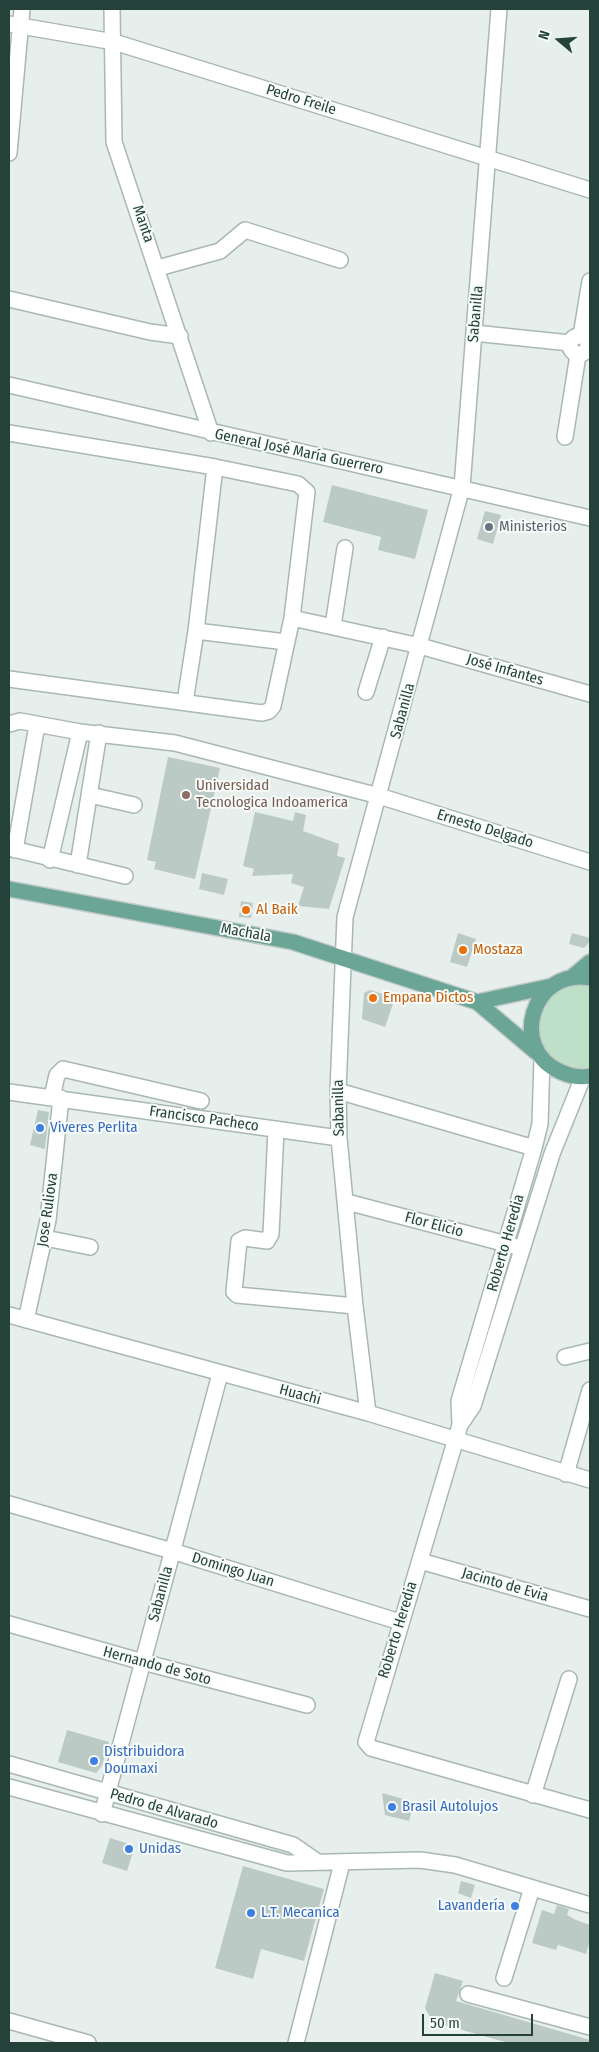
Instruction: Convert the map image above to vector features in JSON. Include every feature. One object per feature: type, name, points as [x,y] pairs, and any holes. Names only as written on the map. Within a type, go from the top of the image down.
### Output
[{"type":"main road","name":"Machala","points":[[9,889],[293,942],[477,1002],[554,1069],[568,1075],[587,1077]]},
{"type":"main road","points":[[571,978],[590,962]]},
{"type":"main road","name":"Machala","points":[[477,1002],[552,986],[571,978]]},
{"type":"main road","points":[[571,978],[590,978]]},
{"type":"main road","points":[[539,1055],[531,1030],[533,1013],[540,998],[552,986]]},
{"type":"street","points":[[9,153],[14,25],[22,9]]},
{"type":"street","name":"Manta","points":[[112,9],[114,42],[112,120],[114,142],[158,268],[211,433]]},
{"type":"street","name":"Sabanilla","points":[[368,1413],[355,1306],[340,1138],[338,1091],[345,917],[380,796],[462,487],[499,9]]},
{"type":"street","name":"Pedro Freile","points":[[14,25],[114,42],[590,190]]},
{"type":"street","points":[[158,268],[220,250],[245,230],[340,260]]},
{"type":"street","points":[[565,437],[576,345],[590,281]]},
{"type":"street","points":[[9,299],[150,332],[180,336]]},
{"type":"street","points":[[474,333],[576,345]]},
{"type":"street","name":"General José María Guerrero","points":[[9,385],[211,433],[462,487],[590,518]]},
{"type":"street","points":[[9,433],[215,467],[298,484],[307,492],[292,618],[273,706],[269,711],[262,713],[9,679]]},
{"type":"street","points":[[185,702],[196,631],[215,467]]},
{"type":"street","points":[[333,626],[345,548]]},
{"type":"street","name":"José Infantes","points":[[292,618],[420,646],[590,694]]},
{"type":"street","points":[[196,631],[286,642]]},
{"type":"street","points":[[366,692],[383,637]]},
{"type":"street","name":"Ernesto Delgado","points":[[9,724],[20,721],[80,732],[175,743],[380,796],[590,862]]},
{"type":"street","points":[[38,725],[12,849],[50,860],[125,876]]},
{"type":"street","points":[[50,860],[80,732]]},
{"type":"street","points":[[78,865],[98,734]]},
{"type":"street","points":[[90,795],[134,805]]},
{"type":"street","name":"Roberto Heredia","points":[[514,1246],[540,1124],[539,1055]]},
{"type":"street","name":"Jose Ruliova","points":[[26,1320],[45,1238],[57,1076],[63,1070],[201,1101]]},
{"type":"street","name":"Roberto Heredia","points":[[533,1795],[426,1762],[371,1748],[366,1742],[366,1737],[460,1425],[459,1402],[514,1246],[552,1154],[587,1077]]},
{"type":"street","points":[[338,1091],[534,1148]]},
{"type":"street","name":"Francisco Pacheco","points":[[9,1092],[340,1138]]},
{"type":"street","points":[[276,1130],[271,1234],[267,1241],[245,1238],[239,1241],[234,1292],[237,1295],[355,1306]]},
{"type":"street","name":"Flor Elicio","points":[[346,1202],[514,1246]]},
{"type":"street","points":[[45,1238],[90,1247]]},
{"type":"street","name":"Huachi","points":[[9,1315],[368,1413],[590,1480]]},
{"type":"street","points":[[565,1357],[590,1351]]},
{"type":"street","name":"Sabanilla","points":[[102,1814],[220,1374]]},
{"type":"street","points":[[566,1474],[590,1390]]},
{"type":"street","name":"Domingo Juan","points":[[9,1504],[172,1551],[400,1622]]},
{"type":"street","name":"Jacinto de Evia","points":[[420,1561],[590,1609]]},
{"type":"street","name":"Hernando de Soto","points":[[9,1624],[143,1662],[307,1705]]},
{"type":"street","points":[[569,1679],[533,1795],[590,1810]]},
{"type":"street","name":"Pedro de Alvarado","points":[[9,1764],[293,1846],[316,1861]]},
{"type":"street","name":"Pedro de Alvarado","points":[[9,1787],[102,1814],[287,1863],[420,1860],[455,1865],[590,1905]]},
{"type":"street","points":[[296,2043],[342,1863]]},
{"type":"street","points":[[504,1978],[532,1888]]},
{"type":"street","points":[[468,1994],[590,2027]]},
{"type":"street","points":[[9,2020],[88,2043]]},
{"type":"green space","points":[[571,983],[590,983],[590,1070],[569,1069],[547,1052],[540,1041],[538,1019],[542,1008],[549,998]]},
{"type":"building","points":[[332,485],[428,510],[415,559],[378,550],[381,537],[323,522]]},
{"type":"building","name":"Ministerios","points":[[485,511],[501,515],[493,544],[477,539]]},
{"type":"building","points":[[168,757],[220,768],[195,879],[154,869],[156,862],[147,860]]},
{"type":"building","points":[[255,812],[293,821],[295,812],[306,815],[303,831],[339,844],[337,856],[345,858],[329,909],[298,906],[304,887],[291,883],[293,874],[252,876],[254,869],[243,866]]},
{"type":"building","points":[[202,873],[228,879],[224,895],[199,889]]},
{"type":"building","name":"Al Baik","points":[[241,901],[253,903],[251,918],[239,917]]},
{"type":"building","name":"Mostaza","points":[[458,933],[476,939],[467,967],[450,962]]},
{"type":"building","points":[[572,933],[590,938],[590,941],[584,948],[569,944]]},
{"type":"building","points":[[370,990],[395,998],[385,1027],[362,1019],[364,993]]},
{"type":"building","name":"Viveres Perlita","points":[[38,1110],[49,1112],[45,1149],[30,1145]]},
{"type":"building","points":[[67,1730],[109,1742],[102,1766],[96,1773],[58,1762]]},
{"type":"building","points":[[382,1793],[414,1802],[409,1821],[385,1815]]},
{"type":"building","points":[[110,1838],[135,1846],[127,1871],[102,1863]]},
{"type":"building","points":[[243,1866],[324,1889],[304,1961],[261,1949],[253,1979],[215,1968]]},
{"type":"building","points":[[461,1881],[475,1885],[471,1898],[458,1893]]},
{"type":"building","points":[[557,1905],[569,1909],[567,1915],[590,1925],[590,1940],[586,1954],[558,1945],[556,1950],[532,1943],[542,1910],[554,1914]]},
{"type":"building","points":[[435,1973],[463,1981],[456,2001],[590,2040],[590,2043],[509,2043],[433,2022],[425,2008]]},
{"type":"place","name":"Ministerios","points":[[489,527]]},
{"type":"place","name":"Universidad Tecnologica Indoamerica","points":[[186,795]]},
{"type":"place","name":"Al Baik","points":[[246,910]]},
{"type":"place","name":"Mostaza","points":[[463,950]]},
{"type":"place","name":"Empana Dictos","points":[[373,998]]},
{"type":"place","name":"Viveres Perlita","points":[[40,1128]]},
{"type":"place","name":"Distribuidora Doumaxi","points":[[94,1761]]},
{"type":"place","name":"Brasil Autolujos","points":[[392,1807]]},
{"type":"place","name":"Unidas","points":[[129,1849]]},
{"type":"place","name":"Lavandería","points":[[515,1906]]},
{"type":"place","name":"L.T. Mecanica","points":[[251,1913]]}]
